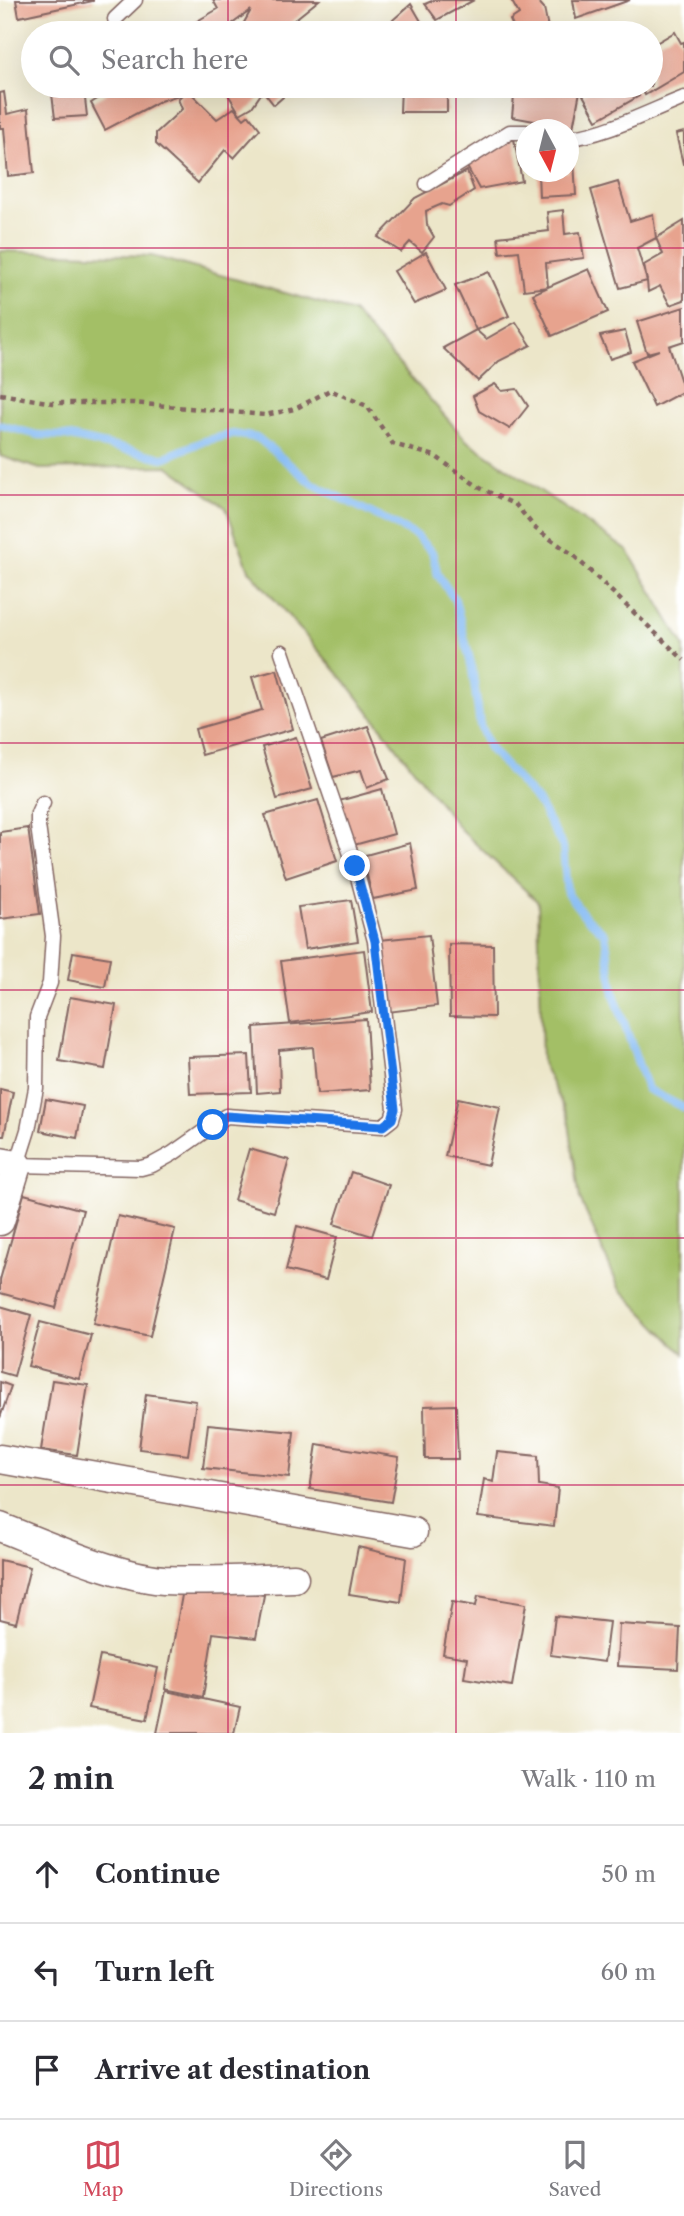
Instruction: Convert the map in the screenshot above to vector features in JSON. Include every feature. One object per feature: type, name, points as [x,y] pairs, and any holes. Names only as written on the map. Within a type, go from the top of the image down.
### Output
[{"type":"street","points":[[0,1220],[8,1164]]},
{"type":"street","points":[[0,1460],[413,1532]]},
{"type":"street","points":[[0,1527],[89,1561],[163,1580],[294,1578]]},
{"type":"lane","points":[[115,19],[135,0]]},
{"type":"lane","points":[[579,137],[684,98]]},
{"type":"lane","points":[[428,184],[510,132],[516,132]]},
{"type":"lane","points":[[43,803],[38,814],[38,826],[53,936],[50,982],[37,1017],[36,1088],[28,1130],[8,1164],[141,1168],[152,1166],[226,1116],[383,1126],[392,1119],[395,1109],[375,941],[355,866],[282,652]]},
{"type":"path","points":[[0,394],[53,403],[133,403],[265,415],[295,410],[330,390],[368,407],[393,444],[435,457],[480,488],[516,505],[536,529],[572,554],[684,660]]},
{"type":"green space","points":[[0,251],[152,256],[353,312],[466,440],[628,551],[684,646],[684,1354],[619,1288],[580,1199],[568,1116],[542,1063],[538,902],[461,830],[349,686],[249,570],[226,508],[168,466],[40,469],[0,456]]},
{"type":"building","points":[[16,0],[93,0],[93,1],[19,17]]},
{"type":"building","points":[[213,0],[319,0],[293,21],[245,21],[251,10],[236,21],[197,21],[218,9]]},
{"type":"building","points":[[434,0],[474,0],[437,20],[425,4]]},
{"type":"building","points":[[511,0],[537,0],[544,8],[547,21],[510,21],[519,14]]},
{"type":"building","points":[[573,0],[630,0],[576,19]]},
{"type":"building","points":[[411,4],[421,21],[392,21]]},
{"type":"building","points":[[675,32],[681,43],[684,42],[684,72],[663,84],[663,39]]},
{"type":"building","points":[[4,92],[7,114],[28,109],[34,173],[8,176],[4,128],[0,128],[0,93]]},
{"type":"building","points":[[52,98],[85,98],[87,116],[55,118]]},
{"type":"building","points":[[99,98],[169,98],[105,130],[91,103]]},
{"type":"building","points":[[196,98],[217,119],[234,108],[244,119],[249,115],[260,129],[234,158],[225,150],[198,183],[156,144],[156,133],[182,109],[178,99]]},
{"type":"building","points":[[230,98],[258,98],[252,107],[240,114]]},
{"type":"building","points":[[268,98],[282,98],[274,105]]},
{"type":"building","points":[[401,98],[447,98],[447,112],[400,112]]},
{"type":"building","points":[[514,98],[579,98],[575,119],[512,117]]},
{"type":"building","points":[[585,98],[636,98],[597,120]]},
{"type":"building","points":[[684,132],[684,164],[683,164],[676,134]]},
{"type":"building","points":[[514,139],[517,182],[479,189],[465,163]]},
{"type":"building","points":[[467,171],[474,190],[449,206],[442,204],[426,211],[427,225],[434,237],[422,252],[410,242],[401,252],[378,237],[415,198]]},
{"type":"building","points":[[538,182],[575,182],[576,195],[539,197]]},
{"type":"building","points":[[618,182],[630,221],[653,214],[656,238],[637,248],[647,281],[620,288],[591,190]]},
{"type":"building","points":[[563,210],[565,234],[580,232],[584,258],[546,263],[548,287],[524,290],[519,251],[500,253],[498,237],[549,231],[547,212]]},
{"type":"building","points":[[684,221],[684,300],[670,305],[660,286],[648,292],[644,265],[663,254],[656,238]]},
{"type":"building","points":[[426,252],[446,290],[414,304],[394,271]]},
{"type":"building","points":[[589,269],[608,312],[552,336],[533,294]]},
{"type":"building","points":[[489,272],[509,316],[476,330],[455,285]]},
{"type":"building","points":[[684,307],[684,341],[669,346],[684,391],[654,407],[632,361],[659,350],[647,353],[637,322]]},
{"type":"building","points":[[516,322],[531,345],[499,361],[478,381],[443,348],[476,330],[486,339]]},
{"type":"building","points":[[625,331],[631,352],[610,359],[600,336]]},
{"type":"building","points":[[495,384],[502,391],[517,389],[528,406],[510,429],[479,411],[473,396]]},
{"type":"building","points":[[277,670],[293,729],[202,755],[195,729],[262,710],[252,677]]},
{"type":"building","points":[[368,726],[389,779],[367,788],[361,770],[333,777],[321,741]]},
{"type":"building","points":[[296,737],[312,789],[277,799],[262,747]]},
{"type":"building","points":[[382,789],[394,834],[354,845],[339,801]]},
{"type":"building","points":[[318,800],[337,861],[286,878],[265,815]]},
{"type":"building","points":[[28,828],[40,914],[0,919],[0,832]]},
{"type":"building","points":[[410,843],[418,890],[373,899],[362,856]]},
{"type":"building","points":[[351,900],[358,941],[305,949],[298,907]]},
{"type":"building","points":[[429,935],[437,1006],[388,1012],[380,940]]},
{"type":"building","points":[[449,944],[493,945],[494,1017],[450,1016]]},
{"type":"building","points":[[364,950],[372,1012],[290,1023],[281,961]]},
{"type":"building","points":[[73,952],[110,958],[105,987],[68,980]]},
{"type":"building","points":[[70,997],[116,1005],[105,1069],[59,1061]]},
{"type":"building","points":[[366,1019],[370,1090],[317,1094],[313,1047],[279,1050],[280,1091],[257,1093],[254,1027]]},
{"type":"building","points":[[249,1055],[251,1092],[190,1094],[188,1057]]},
{"type":"building","points":[[0,1089],[13,1092],[4,1136],[0,1136]]},
{"type":"building","points":[[458,1098],[500,1107],[488,1165],[445,1156]]},
{"type":"building","points":[[46,1099],[83,1106],[77,1138],[40,1131]]},
{"type":"building","points":[[249,1149],[289,1160],[274,1212],[234,1200]]},
{"type":"building","points":[[351,1172],[389,1185],[372,1236],[334,1224]]},
{"type":"building","points":[[24,1194],[83,1210],[56,1308],[0,1293],[0,1280]]},
{"type":"building","points":[[118,1216],[175,1229],[150,1336],[93,1324]]},
{"type":"building","points":[[297,1226],[337,1237],[326,1280],[286,1270]]},
{"type":"building","points":[[0,1306],[31,1315],[14,1376],[0,1372]]},
{"type":"building","points":[[40,1322],[91,1335],[79,1379],[28,1366]]},
{"type":"building","points":[[52,1380],[88,1385],[77,1455],[41,1450]]},
{"type":"building","points":[[0,1382],[11,1386],[0,1418]]},
{"type":"building","points":[[146,1394],[196,1401],[188,1455],[139,1449]]},
{"type":"building","points":[[456,1405],[458,1459],[425,1459],[424,1406]]},
{"type":"building","points":[[208,1424],[294,1432],[289,1477],[203,1468]]},
{"type":"building","points":[[317,1444],[399,1457],[391,1502],[310,1489]]},
{"type":"building","points":[[497,1452],[538,1456],[539,1485],[558,1488],[554,1526],[478,1517],[484,1479],[493,1482]]},
{"type":"building","points":[[358,1547],[406,1558],[401,1602],[349,1594]]},
{"type":"building","points":[[0,1560],[30,1567],[16,1623],[0,1619]]},
{"type":"building","points":[[184,1584],[264,1595],[256,1638],[213,1633],[203,1697],[165,1689]]},
{"type":"building","points":[[478,1596],[526,1604],[512,1686],[464,1678],[467,1658],[443,1654],[452,1602],[476,1606]]},
{"type":"building","points":[[555,1616],[609,1622],[604,1662],[550,1655]]},
{"type":"building","points":[[619,1624],[680,1628],[678,1669],[617,1666]]},
{"type":"building","points":[[100,1656],[158,1668],[147,1719],[89,1708]]},
{"type":"building","points":[[166,1691],[240,1707],[234,1733],[157,1733]]},
{"type":"waterway","points":[[0,425],[38,435],[66,436],[163,458],[204,441],[233,434],[258,438],[313,484],[415,535],[432,552],[438,575],[455,600],[472,668],[480,725],[489,748],[538,802],[563,847],[567,893],[584,915],[605,934],[614,994],[647,1089],[684,1108]]},
{"type":"route","points":[[213,1125],[226,1116],[383,1126],[392,1119],[395,1109],[375,941],[355,866]]}]
